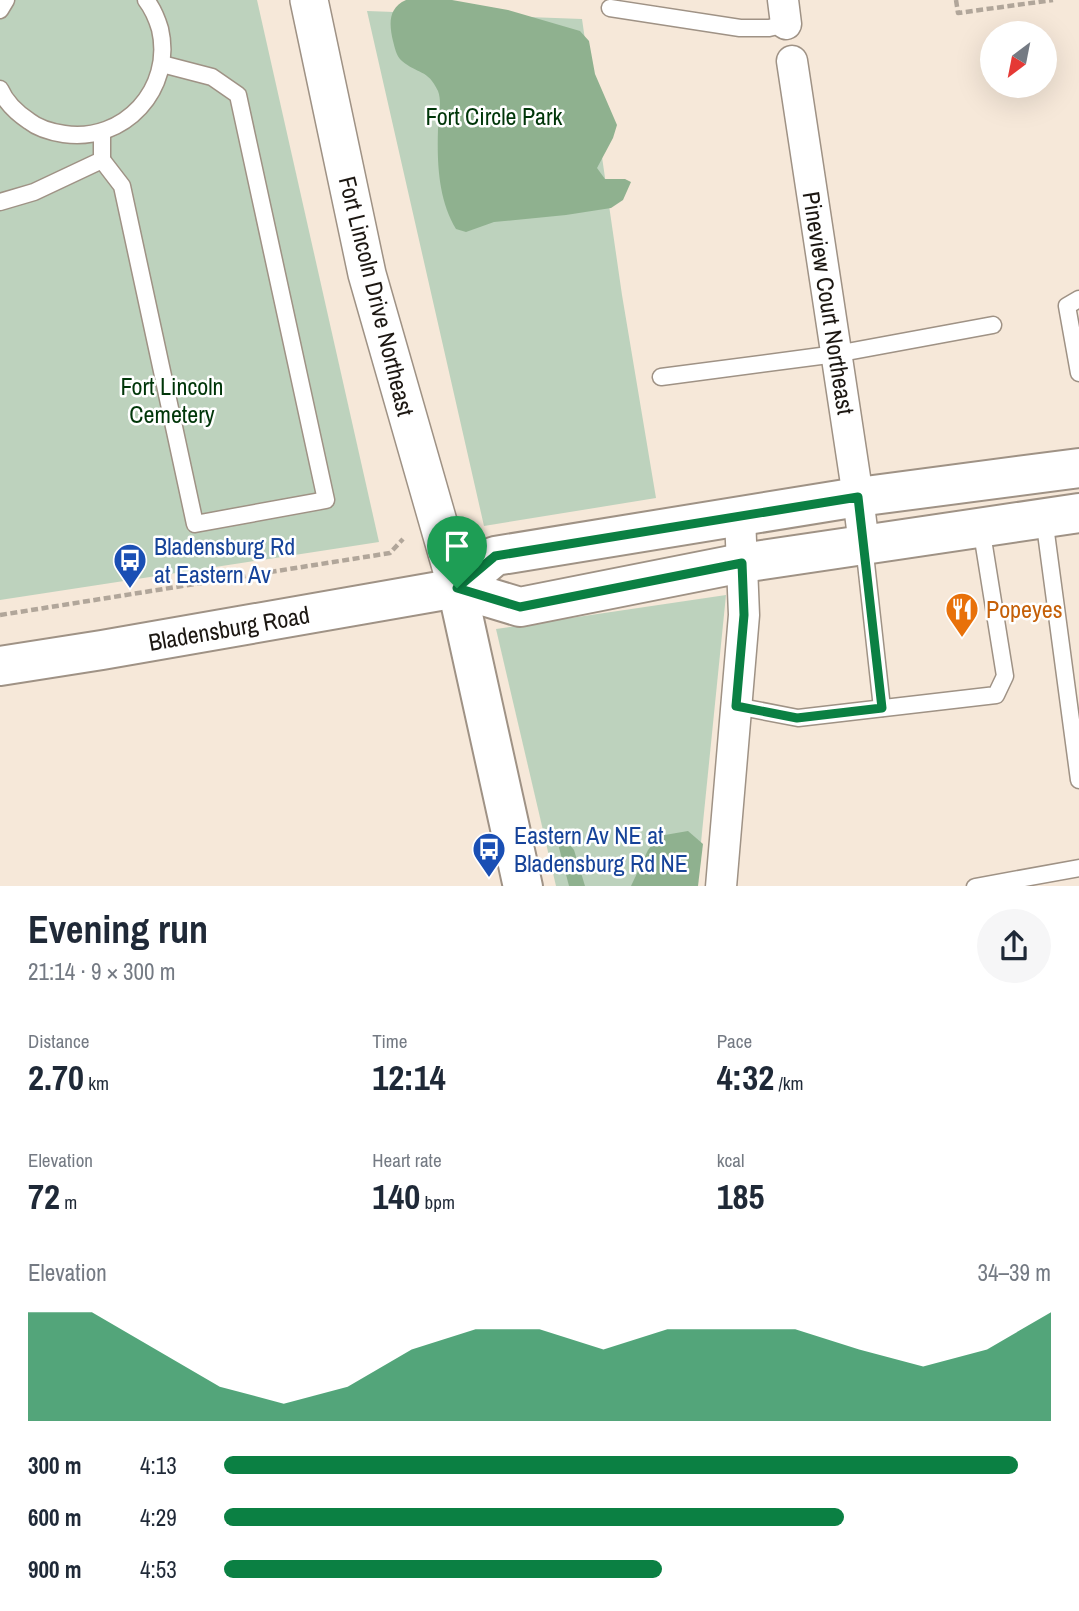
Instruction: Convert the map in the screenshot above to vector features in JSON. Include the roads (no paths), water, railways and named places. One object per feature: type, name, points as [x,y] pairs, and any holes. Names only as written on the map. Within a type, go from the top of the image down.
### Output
[{"type":"main road","points":[[457,588],[495,556],[858,497],[1079,468]]},
{"type":"main road","points":[[457,588],[520,607],[742,563],[1061,515],[1036,474]]},
{"type":"main road","points":[[457,588],[523,886]]},
{"type":"main road","name":"Bladensburg Road","points":[[0,666],[457,588]]},
{"type":"street","name":"Fort Lincoln Drive Northeast","points":[[309,0],[367,274],[457,588]]},
{"type":"street","name":"Pineview Court Northeast","points":[[792,61],[864,545]]},
{"type":"street","points":[[721,886],[744,615],[740,517]]},
{"type":"lane","points":[[0,10],[5,0]]},
{"type":"lane","points":[[0,89],[16,111],[35,126],[51,132],[76,136],[102,132],[119,125],[137,111],[152,91],[162,64],[160,30],[146,0]]},
{"type":"lane","points":[[610,8],[740,28],[769,28],[784,12]]},
{"type":"lane","points":[[102,132],[102,160],[122,186],[195,524],[326,500],[238,95],[212,77],[162,64]]},
{"type":"lane","points":[[0,202],[34,192],[102,160]]},
{"type":"lane","points":[[1079,299],[1067,306],[1079,373]]},
{"type":"lane","points":[[661,377],[836,354],[993,325]]},
{"type":"lane","points":[[1061,515],[1079,780]]},
{"type":"lane","points":[[736,706],[797,718],[996,695],[1005,676],[981,527]]},
{"type":"lane","points":[[864,545],[882,708]]},
{"type":"lane","points":[[980,886],[1079,867]]},
{"type":"place","name":"Bladensburg Rd at Eastern Av","points":[[130,590]]},
{"type":"place","name":"Popeyes","points":[[962,639]]},
{"type":"place","name":"Eastern Av NE at Bladensburg Rd NE","points":[[489,879]]},
{"type":"park label","name":"Fort Circle Park","points":[[494,116]]},
{"type":"park label","name":"Fort Lincoln Cemetery","points":[[172,400]]}]
